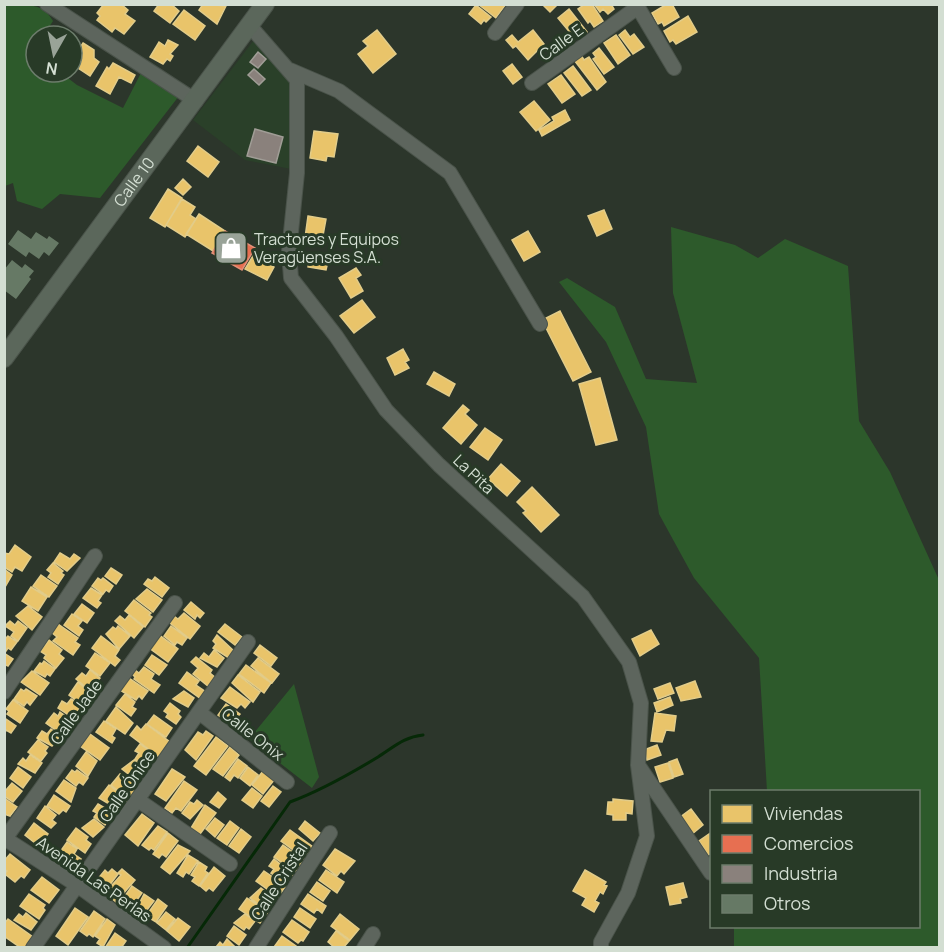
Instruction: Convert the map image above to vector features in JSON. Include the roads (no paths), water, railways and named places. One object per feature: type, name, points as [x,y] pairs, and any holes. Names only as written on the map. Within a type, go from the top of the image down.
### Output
[{"type":"main road","name":"Calle 10","points":[[4,358],[196,102],[256,13]]},
{"type":"street","points":[[495,33],[517,4]]},
{"type":"street","points":[[52,6],[196,102]]},
{"type":"street","points":[[637,6],[674,68]]},
{"type":"street","name":"Calle E","points":[[532,83],[637,6]]},
{"type":"street","name":"La Pita","points":[[256,13],[288,70],[297,80],[297,173],[289,252],[291,278],[336,336],[386,410],[439,465],[583,597],[629,662],[641,704],[638,765],[647,836],[628,893],[601,942],[601,948]]},
{"type":"street","points":[[288,70],[339,91],[450,173],[540,324]]},
{"type":"street","points":[[4,692],[95,556]]},
{"type":"street","name":"Calle Jade","points":[[5,839],[175,603]]},
{"type":"street","name":"Calle Ónice","points":[[33,948],[248,642]]},
{"type":"street","name":"Calle Onix","points":[[199,712],[288,782]]},
{"type":"street","points":[[638,765],[710,872]]},
{"type":"street","points":[[138,800],[230,864]]},
{"type":"street","name":"Calle Cristal","points":[[256,948],[330,833]]},
{"type":"street","name":"Avenida Las Perlas","points":[[5,839],[77,885],[164,948]]},
{"type":"street","points":[[364,948],[373,934]]},
{"type":"waterway","points":[[187,948],[290,802],[335,782],[405,740],[423,735]]},
{"type":"place","name":"Tractores y Equipos Veragüenses S.A.","points":[[231,248]]}]
